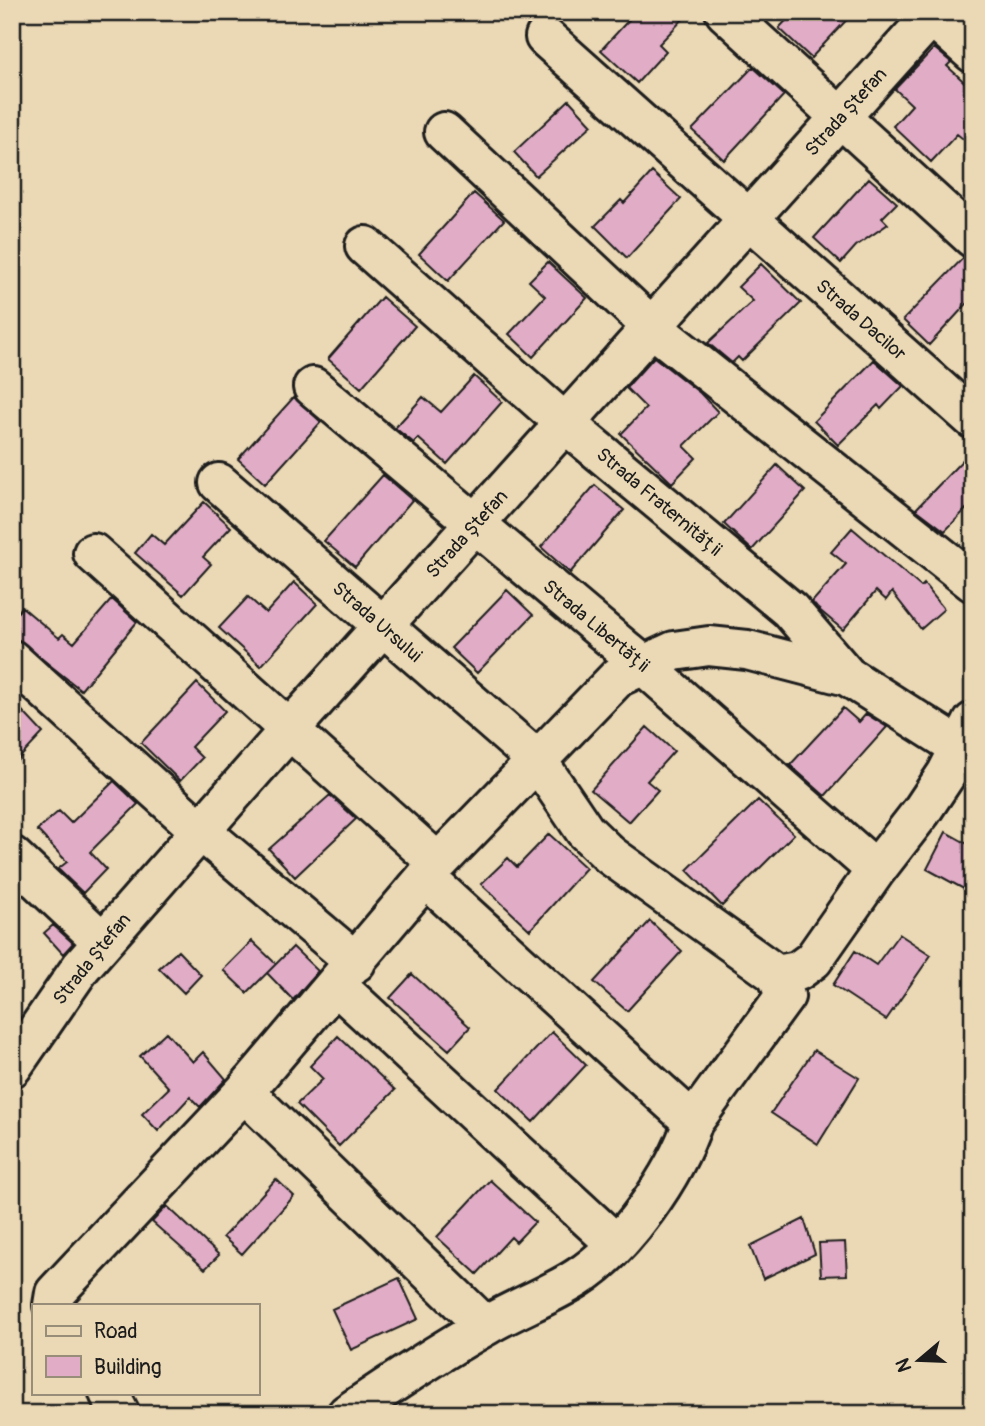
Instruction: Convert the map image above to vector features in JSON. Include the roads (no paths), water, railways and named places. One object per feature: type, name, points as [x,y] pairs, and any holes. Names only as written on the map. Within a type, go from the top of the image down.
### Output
[{"type":"street","points":[[725,12],[973,238]]},
{"type":"street","points":[[931,13],[973,53]]},
{"type":"street","name":"Strada Ștefan","points":[[12,1067],[61,995],[103,942],[289,730],[749,222],[931,13]]},
{"type":"street","name":"Strada Dacilor","points":[[545,37],[749,222],[973,419]]},
{"type":"street","points":[[444,132],[653,328],[973,582]]},
{"type":"street","name":"Strada Fraternității","points":[[365,246],[566,425],[790,610],[847,676],[966,734]]},
{"type":"street","name":"Strada Libertății","points":[[313,387],[642,664],[876,870]]},
{"type":"street","name":"Strada Ursului","points":[[219,483],[537,760],[585,831],[610,855],[777,975]]},
{"type":"street","points":[[93,553],[289,730],[693,1122]]},
{"type":"street","points":[[53,1304],[55,1293],[244,1092],[433,871],[618,677],[674,651],[709,646],[747,650],[847,676]]},
{"type":"street","points":[[12,660],[201,831],[615,1244]]},
{"type":"street","points":[[347,1414],[485,1326],[576,1279],[615,1244],[651,1200],[685,1145],[693,1122],[785,996],[777,975],[798,971],[813,960],[876,870],[921,813],[966,734]]},
{"type":"street","points":[[12,856],[103,942]]},
{"type":"street","points":[[244,1092],[485,1326]]},
{"type":"street","points":[[110,1394],[120,1414]]}]
